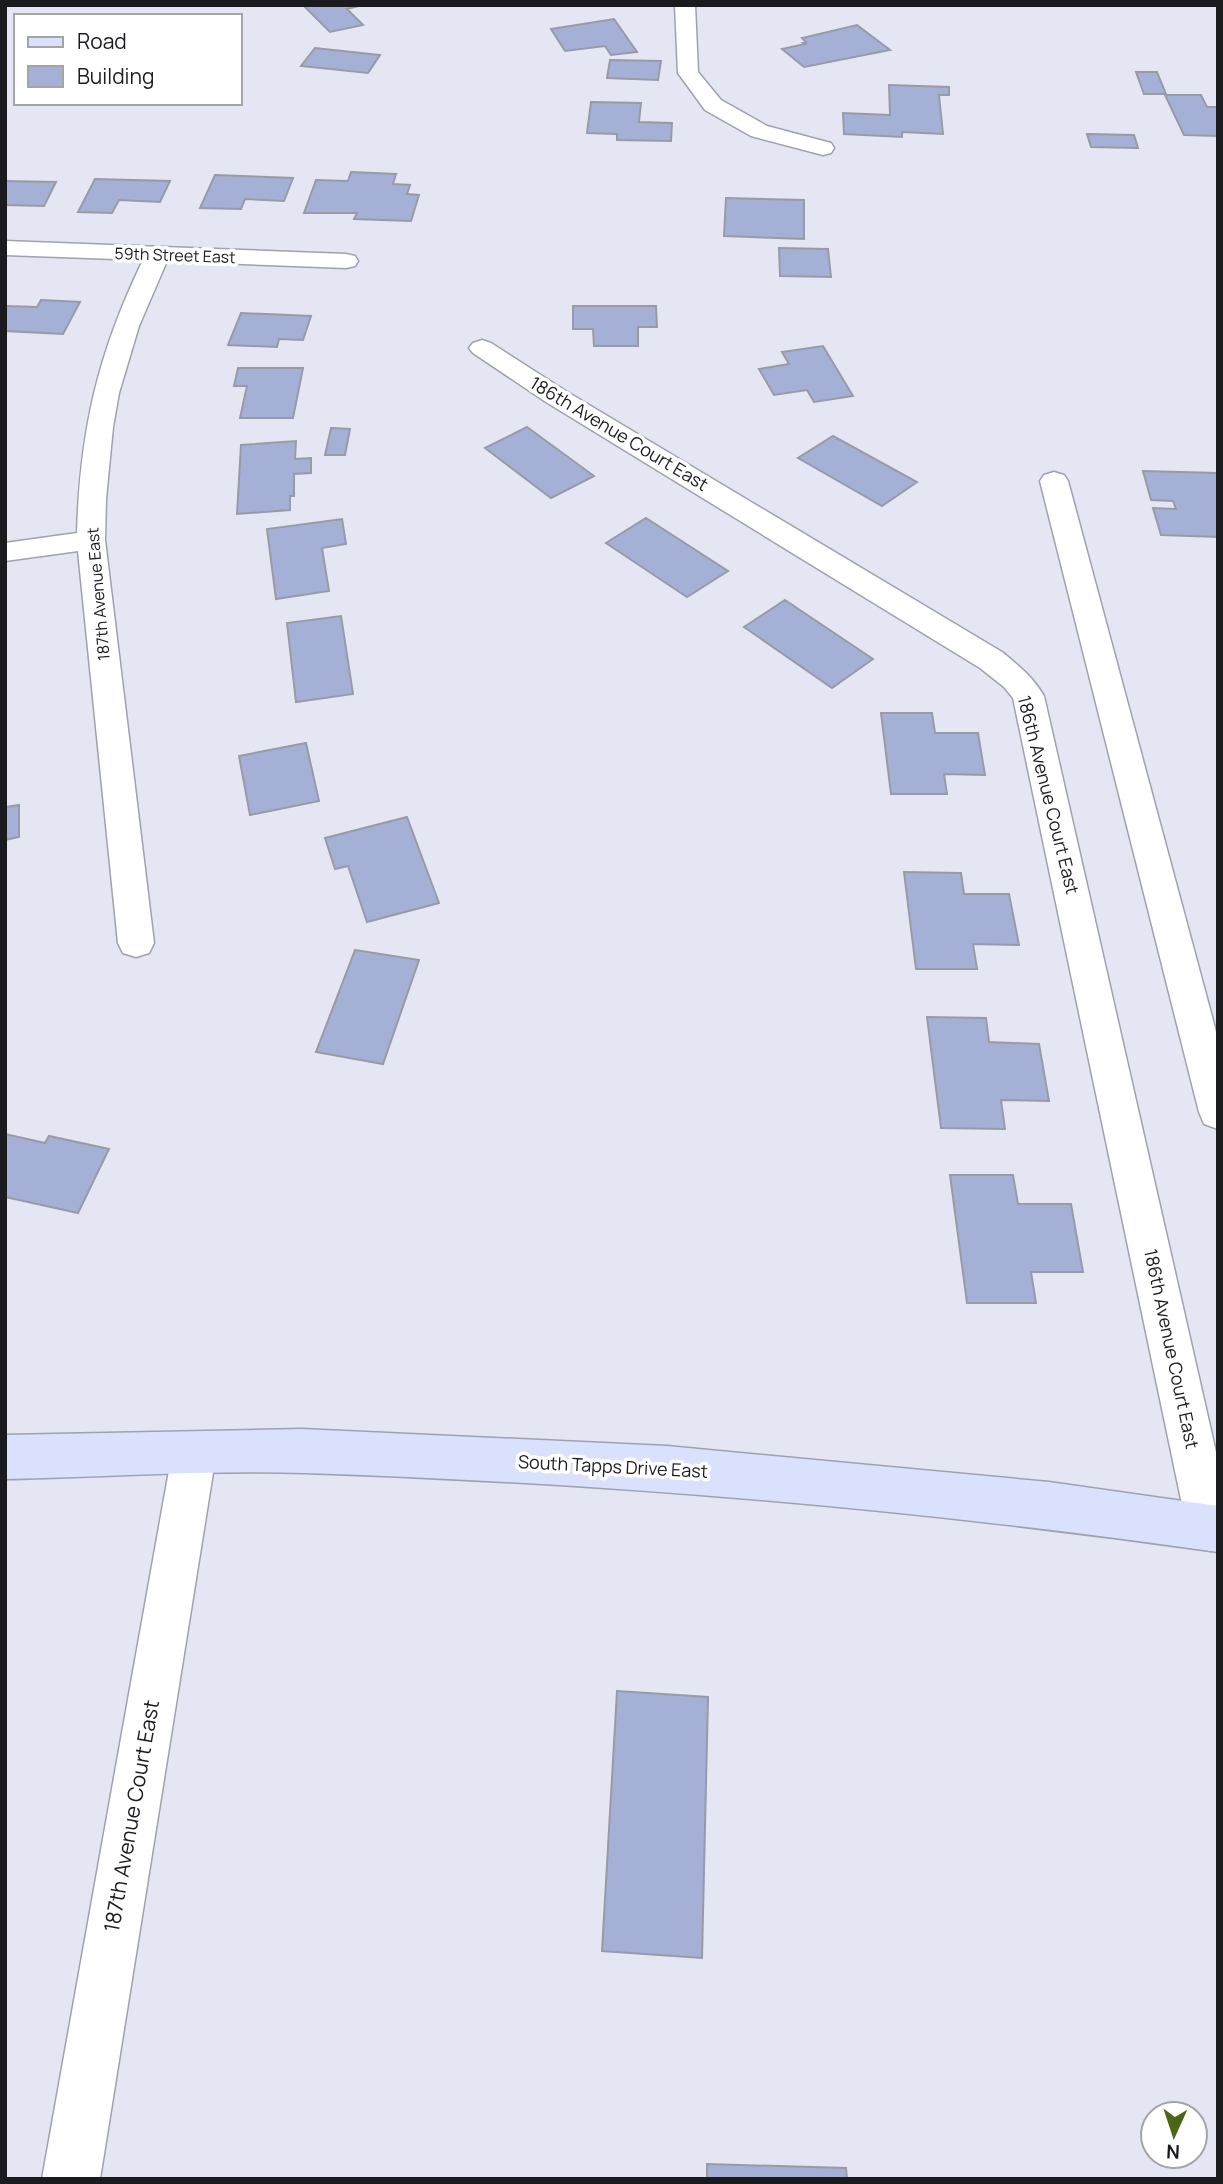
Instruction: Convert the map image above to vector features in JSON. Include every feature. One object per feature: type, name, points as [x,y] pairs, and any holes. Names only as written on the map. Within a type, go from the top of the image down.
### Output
[{"type":"street","points":[[685,5],[688,74],[713,106],[759,131],[823,149]]},
{"type":"street","name":"59th Street East","points":[[5,248],[346,261]]},
{"type":"street","name":"187th Avenue East","points":[[136,943],[91,540],[96,438],[105,391],[133,304],[158,254]]},
{"type":"street","name":"186th Avenue Court East","points":[[482,348],[567,403],[992,660],[1015,678],[1028,696],[1214,1528]]},
{"type":"street","points":[[1054,481],[1218,1112]]},
{"type":"street","points":[[5,552],[91,540]]},
{"type":"street","name":"South Tapps Drive East","points":[[5,1457],[302,1451],[667,1469],[1049,1506],[1214,1528]]},
{"type":"street","name":"187th Avenue Court East","points":[[71,2179],[194,1454]]},
{"type":"building","points":[[303,5],[362,5],[347,9],[363,25],[330,32]]},
{"type":"building","points":[[614,19],[637,52],[611,55],[605,46],[565,51],[551,29]]},
{"type":"building","points":[[857,25],[890,50],[804,67],[782,49],[805,44],[802,38]]},
{"type":"building","points":[[315,48],[380,55],[368,73],[301,66]]},
{"type":"building","points":[[610,60],[661,61],[658,80],[607,78]]},
{"type":"building","points":[[1136,72],[1157,72],[1166,94],[1144,94]]},
{"type":"building","points":[[889,85],[949,87],[949,95],[939,95],[943,134],[902,132],[902,137],[844,134],[843,113],[890,115]]},
{"type":"building","points":[[1165,95],[1201,95],[1207,107],[1218,107],[1218,136],[1184,135]]},
{"type":"building","points":[[591,102],[641,103],[639,122],[672,123],[671,141],[617,140],[617,134],[587,133]]},
{"type":"building","points":[[1087,134],[1134,135],[1138,148],[1091,147]]},
{"type":"building","points":[[351,172],[396,174],[393,184],[410,185],[407,194],[419,195],[411,221],[354,219],[357,213],[304,213],[316,180],[348,181]]},
{"type":"building","points":[[215,175],[293,178],[284,201],[245,199],[241,209],[200,208]]},
{"type":"building","points":[[95,179],[170,181],[160,202],[119,200],[112,213],[78,212]]},
{"type":"building","points":[[5,181],[56,182],[44,206],[5,205]]},
{"type":"building","points":[[726,198],[804,200],[804,239],[724,236]]},
{"type":"building","points":[[779,248],[828,249],[831,277],[780,276]]},
{"type":"building","points":[[41,300],[80,302],[63,334],[5,331],[6,306],[37,307]]},
{"type":"building","points":[[573,306],[656,306],[657,327],[638,327],[638,346],[594,346],[593,329],[573,329]]},
{"type":"building","points":[[241,313],[311,316],[303,340],[279,339],[277,347],[228,345]]},
{"type":"building","points":[[823,346],[853,396],[814,402],[807,390],[774,395],[759,369],[789,364],[782,352]]},
{"type":"building","points":[[238,368],[303,368],[293,418],[240,418],[247,386],[234,386]]},
{"type":"building","points":[[527,427],[594,476],[551,498],[485,448]]},
{"type":"building","points":[[331,428],[350,429],[345,455],[325,455]]},
{"type":"building","points":[[833,436],[917,482],[882,506],[798,458]]},
{"type":"building","points":[[296,441],[295,459],[311,458],[311,473],[294,474],[294,496],[290,496],[290,510],[237,514],[241,445]]},
{"type":"building","points":[[1143,471],[1218,473],[1218,537],[1161,535],[1153,508],[1176,509],[1173,501],[1151,500]]},
{"type":"building","points":[[646,518],[728,571],[687,597],[606,543]]},
{"type":"building","points":[[342,519],[346,544],[322,548],[329,591],[276,599],[267,529]]},
{"type":"building","points":[[785,600],[873,659],[832,688],[744,627]]},
{"type":"building","points":[[341,616],[353,694],[296,702],[287,623]]},
{"type":"building","points":[[881,713],[932,713],[935,733],[978,733],[985,775],[944,774],[947,794],[891,794]]},
{"type":"building","points":[[306,743],[319,801],[250,815],[239,756]]},
{"type":"building","points":[[19,805],[19,837],[5,840],[5,807]]},
{"type":"building","points":[[407,817],[439,903],[367,922],[348,866],[335,869],[325,838]]},
{"type":"building","points":[[904,872],[961,873],[964,894],[1009,894],[1019,945],[973,944],[977,969],[916,969]]},
{"type":"building","points":[[355,950],[419,960],[383,1064],[316,1052]]},
{"type":"building","points":[[927,1017],[986,1018],[989,1042],[1039,1044],[1049,1101],[1001,1100],[1005,1129],[941,1128]]},
{"type":"building","points":[[5,1134],[45,1143],[49,1136],[109,1149],[78,1213],[5,1197]]},
{"type":"building","points":[[950,1175],[1013,1175],[1018,1204],[1071,1204],[1083,1272],[1031,1272],[1036,1303],[967,1303]]},
{"type":"building","points":[[617,1691],[708,1697],[702,1958],[602,1951]]},
{"type":"building","points":[[707,2164],[846,2168],[847,2179],[707,2179]]}]
